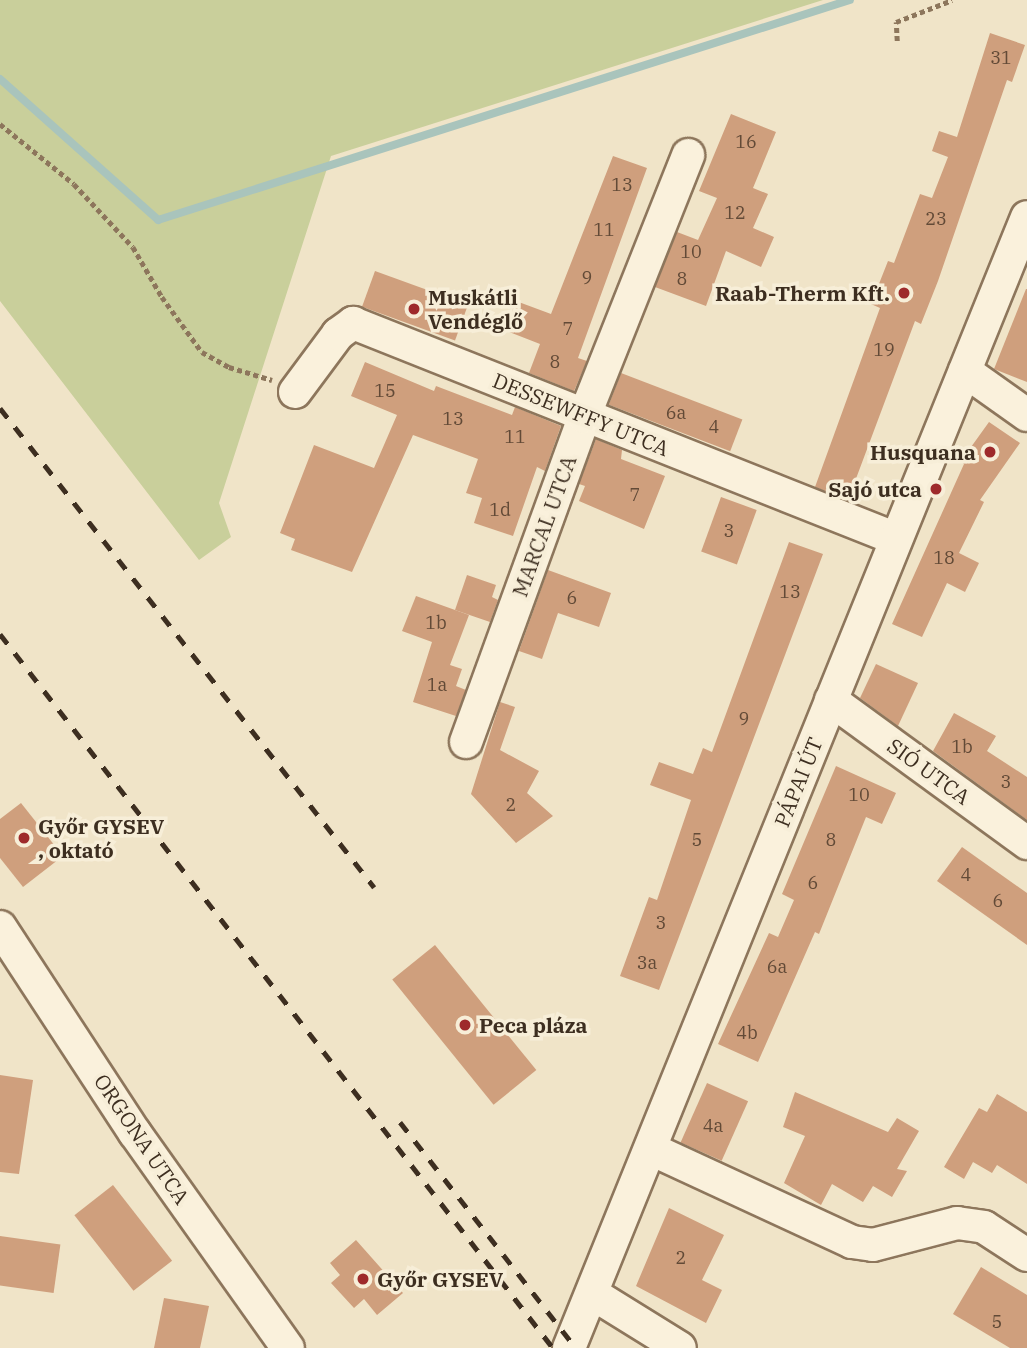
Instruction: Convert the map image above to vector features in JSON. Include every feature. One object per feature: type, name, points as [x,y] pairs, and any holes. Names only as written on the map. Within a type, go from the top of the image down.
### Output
[{"type":"street","name":"MARCAL UTCA","points":[[466,742],[584,416],[688,155]]},
{"type":"street","name":"PÁPAI ÚT","points":[[569,1348],[653,1150],[894,538],[1027,216]]},
{"type":"street","name":"DESSEWFFY UTCA","points":[[295,392],[338,334],[353,323],[894,538]]},
{"type":"street","points":[[965,371],[1027,415]]},
{"type":"street","name":"SIÓ UTCA","points":[[831,700],[1027,843]]},
{"type":"street","name":"ORGONA UTCA","points":[[0,927],[135,1133],[288,1348]]},
{"type":"street","points":[[653,1150],[852,1242],[873,1245],[957,1223],[984,1227],[1027,1255]]},
{"type":"street","points":[[593,1294],[680,1348]]},
{"type":"path","points":[[897,41],[896,22],[952,0]]},
{"type":"path","points":[[0,124],[74,184],[133,247],[202,352],[229,368],[271,379],[295,392]]},
{"type":"green space","points":[[0,0],[823,0],[331,156],[219,503],[231,537],[199,560],[0,301]]},
{"type":"building","points":[[990,33],[1025,45],[1012,82],[1007,80],[938,281],[921,324],[915,321],[848,500],[815,487],[880,308],[871,304],[888,261],[894,263],[920,194],[932,198],[948,157],[932,151],[939,131],[957,137]]},
{"type":"building","points":[[731,114],[776,132],[753,188],[768,194],[753,228],[774,237],[761,267],[726,251],[706,306],[655,287],[677,232],[698,240],[717,198],[699,191]]},
{"type":"building","points":[[613,156],[647,168],[578,358],[587,361],[574,391],[529,373],[540,344],[504,330],[516,301],[551,314]]},
{"type":"building","name":"Muskátli Vendéglő","points":[[375,271],[468,305],[455,341],[362,307]]},
{"type":"building","points":[[1027,289],[1027,382],[994,369]]},
{"type":"building","points":[[365,362],[434,391],[436,386],[512,415],[515,407],[561,426],[545,471],[537,467],[513,536],[474,523],[482,498],[466,493],[478,459],[413,435],[352,572],[291,550],[295,539],[280,533],[314,445],[374,468],[397,415],[351,396]]},
{"type":"building","points":[[621,373],[742,420],[730,451],[609,405]]},
{"type":"building","points":[[989,422],[1020,443],[980,500],[984,502],[959,553],[979,563],[965,592],[947,583],[922,637],[892,624],[964,464],[961,461]]},
{"type":"building","points":[[596,439],[622,450],[621,459],[665,476],[644,529],[579,501],[585,486],[579,484]]},
{"type":"building","points":[[721,497],[757,510],[737,564],[701,552]]},
{"type":"building","points":[[789,542],[823,554],[659,990],[620,976],[649,897],[657,900],[691,800],[650,785],[659,762],[693,774],[703,748],[712,752]]},
{"type":"building","points":[[548,570],[611,593],[599,627],[558,613],[542,659],[519,651]]},
{"type":"building","points":[[467,575],[496,585],[492,597],[498,600],[490,622],[455,610]]},
{"type":"building","points":[[416,596],[469,615],[450,665],[462,669],[456,686],[466,690],[456,716],[413,702],[432,642],[402,631]]},
{"type":"building","points":[[876,664],[918,683],[898,726],[860,698]]},
{"type":"building","points":[[500,702],[515,707],[500,750],[539,771],[527,793],[553,816],[516,843],[471,794]]},
{"type":"building","points":[[954,713],[996,736],[987,751],[1027,777],[1027,820],[933,751]]},
{"type":"building","points":[[836,766],[896,793],[882,824],[866,817],[819,934],[815,932],[758,1062],[718,1044],[769,933],[778,937],[794,900],[782,894]]},
{"type":"building","name":"Győr GYSEV , oktató","points":[[21,803],[63,856],[23,887],[0,858],[0,819]]},
{"type":"building","points":[[962,847],[1027,893],[1027,945],[937,881]]},
{"type":"building","name":"Peca pláza","points":[[435,945],[536,1070],[494,1105],[392,980]]},
{"type":"building","points":[[0,1075],[33,1080],[19,1174],[0,1172]]},
{"type":"building","points":[[707,1083],[748,1101],[722,1161],[681,1142]]},
{"type":"building","points":[[795,1092],[888,1132],[897,1118],[919,1131],[897,1169],[907,1171],[892,1197],[873,1186],[863,1202],[832,1184],[821,1205],[784,1183],[805,1136],[783,1127]]},
{"type":"building","points":[[997,1094],[1027,1112],[1027,1184],[997,1165],[992,1173],[973,1162],[964,1179],[944,1167],[979,1108],[987,1112]]},
{"type":"building","points":[[113,1185],[172,1261],[133,1291],[74,1215]]},
{"type":"building","points":[[669,1208],[724,1235],[702,1280],[722,1290],[706,1323],[636,1286]]},
{"type":"building","points":[[0,1236],[60,1244],[54,1293],[0,1285]]},
{"type":"building","name":"Győr GYSEV","points":[[356,1240],[403,1293],[377,1315],[364,1299],[354,1308],[331,1283],[340,1275],[330,1263]]},
{"type":"building","points":[[981,1267],[1027,1295],[1027,1348],[1010,1348],[953,1314]]},
{"type":"building","points":[[164,1298],[209,1306],[200,1348],[154,1348]]},
{"type":"waterway","points":[[0,79],[158,220],[850,0]]},
{"type":"railway","points":[[0,408],[374,887]]},
{"type":"railway","points":[[0,634],[553,1348]]},
{"type":"railway","points":[[400,1122],[576,1348]]},
{"type":"place","name":"Raab-Therm Kft.","points":[[904,293]]},
{"type":"place","name":"Muskátli Vendéglő","points":[[414,309]]},
{"type":"place","name":"Husquana","points":[[990,452]]},
{"type":"place","name":"Sajó utca","points":[[936,489]]},
{"type":"place","name":"Győr GYSEV , oktató","points":[[24,838]]},
{"type":"place","name":"Peca pláza","points":[[465,1025]]},
{"type":"place","name":"Győr GYSEV","points":[[363,1279]]}]
